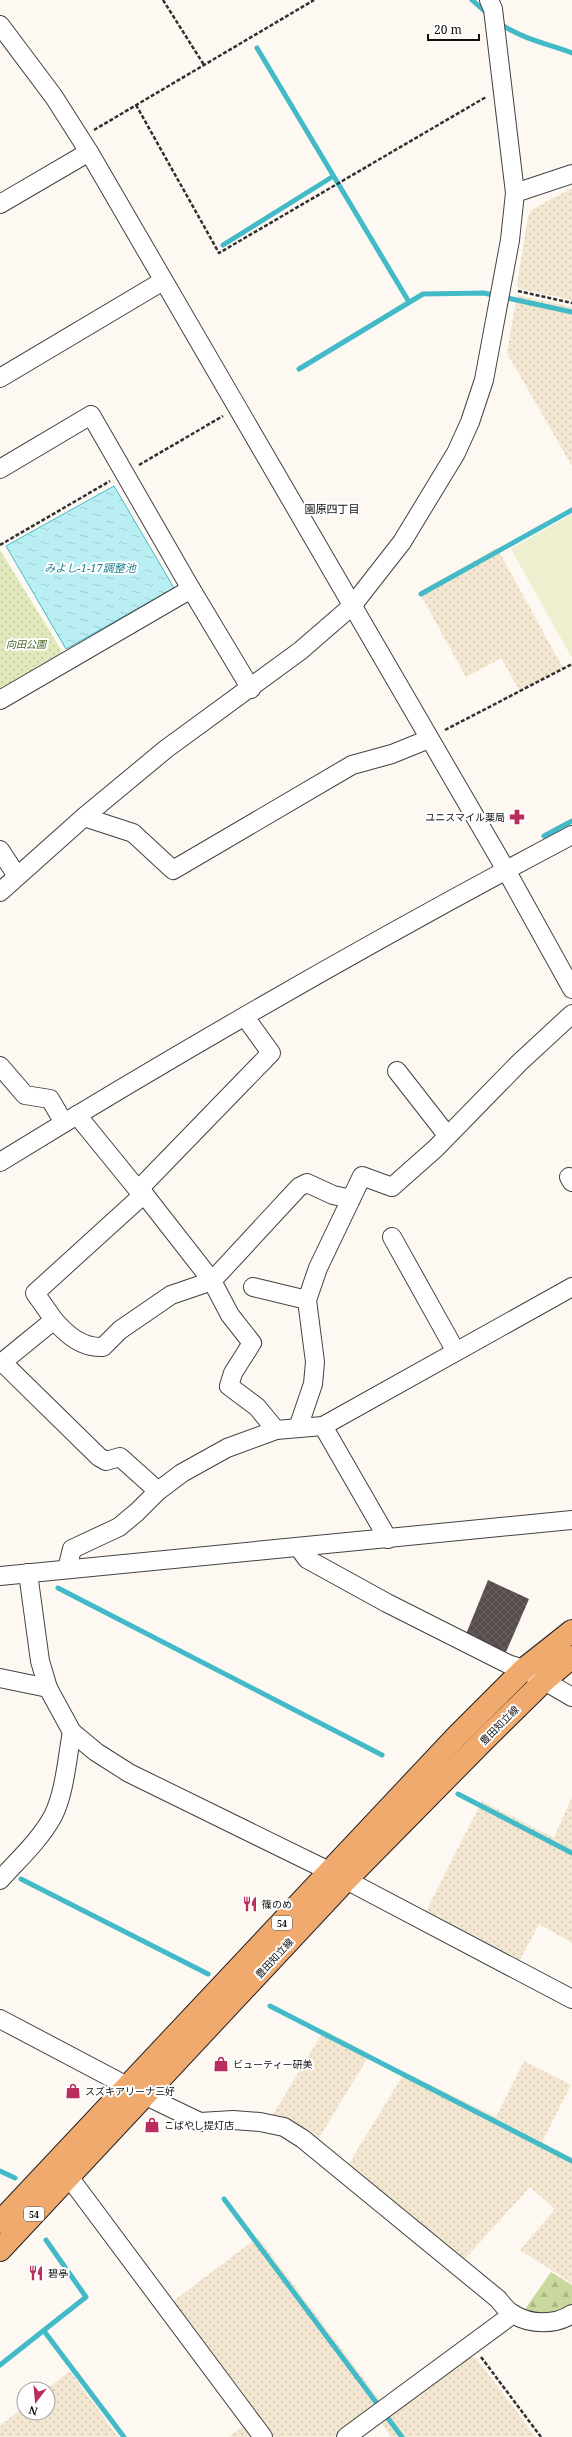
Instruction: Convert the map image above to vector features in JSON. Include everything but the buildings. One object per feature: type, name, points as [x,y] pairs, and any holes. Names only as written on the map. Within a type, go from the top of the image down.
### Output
[{"type":"main road","name":"豊田知立線","points":[[0,2222],[138,2091],[338,1876],[456,1737],[524,1669],[572,1631]]},
{"type":"main road","name":"豊田知立線","points":[[338,1876],[545,1680],[572,1657]]},
{"type":"main road","name":"豊田知立線","points":[[0,2250],[69,2177],[138,2091]]},
{"type":"street","points":[[0,892],[84,817],[166,749],[251,689],[300,651],[352,606],[402,542],[456,453],[470,422],[484,380],[502,288],[515,193],[493,9],[489,0]]},
{"type":"street","points":[[0,25],[54,97],[85,145],[506,870],[572,989]]},
{"type":"street","points":[[0,204],[85,145]]},
{"type":"street","points":[[515,193],[572,174]]},
{"type":"street","points":[[0,378],[163,281]]},
{"type":"street","points":[[0,469],[92,415],[191,589],[251,689]]},
{"type":"street","points":[[0,700],[191,589]]},
{"type":"street","points":[[84,817],[133,833],[173,870],[352,765],[392,754],[429,739]]},
{"type":"street","points":[[0,1162],[70,1119],[245,1017],[506,870],[572,835]]},
{"type":"street","points":[[0,850],[17,876]]},
{"type":"street","points":[[298,1428],[313,1384],[315,1362],[308,1300],[318,1268],[362,1176],[392,1187],[436,1148],[572,1014]]},
{"type":"street","points":[[245,1017],[271,1053],[141,1192],[35,1293],[64,1332],[78,1341],[94,1348],[103,1347],[120,1330],[171,1295],[212,1282],[299,1187],[307,1183],[333,1195],[351,1199]]},
{"type":"street","points":[[0,1066],[25,1095],[50,1099],[70,1119],[141,1192],[212,1282],[230,1315],[252,1343],[233,1373],[228,1386],[257,1407],[276,1430]]},
{"type":"street","points":[[397,1071],[448,1135]]},
{"type":"street","points":[[392,1237],[456,1350]]},
{"type":"street","points":[[253,1287],[308,1300]]},
{"type":"street","points":[[67,1569],[72,1549],[119,1526],[137,1512],[158,1490],[182,1473],[227,1448],[276,1430],[323,1426],[456,1350],[572,1287]]},
{"type":"street","points":[[54,1320],[1,1363],[99,1457],[106,1461],[120,1457],[158,1490]]},
{"type":"street","points":[[323,1426],[388,1539]]},
{"type":"street","points":[[0,1576],[300,1548],[572,1520]]},
{"type":"street","points":[[300,1548],[307,1559],[388,1603],[508,1664],[524,1669],[572,1697]]},
{"type":"street","points":[[28,1573],[40,1660],[48,1688],[72,1732],[96,1752],[129,1773],[338,1876],[572,1998]]},
{"type":"street","points":[[0,1678],[48,1688]]},
{"type":"street","points":[[0,1880],[44,1829],[54,1815],[72,1732]]},
{"type":"street","points":[[0,2019],[200,2122],[233,2120],[260,2122],[284,2127],[303,2139],[498,2299],[513,2314],[535,2321],[553,2322],[563,2320],[572,2314]]},
{"type":"street","points":[[69,2177],[263,2437]]},
{"type":"street","points":[[346,2437],[472,2346],[513,2314]]},
{"type":"path","points":[[163,0],[204,65]]},
{"type":"path","points":[[85,145],[136,105],[314,0]]},
{"type":"path","points":[[136,105],[219,253],[502,88]]},
{"type":"path","points":[[502,288],[572,303]]},
{"type":"path","points":[[429,739],[572,664]]},
{"type":"path","points":[[472,2346],[541,2437]]},
{"type":"shaded area","points":[[572,188],[572,300],[520,289],[517,285],[528,216],[533,209]]},
{"type":"shaded area","points":[[517,295],[572,307],[572,466],[507,353]]},
{"type":"shaded area","points":[[497,548],[563,668],[520,691],[501,658],[466,677],[419,592]]},
{"type":"shaded area","points":[[572,1797],[572,1943],[539,1924],[520,1960],[426,1911],[482,1801],[554,1838]]},
{"type":"shaded area","points":[[324,2030],[370,2054],[317,2141],[271,2118]]},
{"type":"shaded area","points":[[524,2061],[571,2085],[542,2142],[572,2158],[572,2283],[520,2250],[555,2209],[530,2187],[463,2261],[353,2173],[354,2168],[348,2165],[405,2072],[496,2117]]},
{"type":"shaded area","points":[[258,2237],[382,2403],[334,2437],[270,2437],[172,2302]]},
{"type":"shaded area","points":[[470,2356],[476,2358],[536,2437],[391,2437],[381,2422]]},
{"type":"shaded area","points":[[70,2371],[118,2437],[0,2437],[0,2426],[16,2413],[16,2421],[56,2421],[56,2382]]},
{"type":"shaded area","points":[[245,2425],[255,2437],[229,2437]]},
{"type":"green space","points":[[572,514],[572,658],[511,549]]},
{"type":"green space","name":"向田公園","points":[[0,550],[63,653],[0,690]]},
{"type":"green space","points":[[551,2272],[572,2285],[572,2304],[570,2309],[558,2314],[523,2312]]},
{"type":"water","name":"みよし-1-17調整池","points":[[114,486],[174,588],[66,649],[6,546]]},
{"type":"waterway","points":[[472,0],[490,16]]},
{"type":"waterway","points":[[499,23],[525,37],[572,53]]},
{"type":"waterway","points":[[257,48],[409,302]]},
{"type":"waterway","points":[[223,245],[332,177]]},
{"type":"waterway","points":[[299,369],[423,294],[484,293],[572,312]]},
{"type":"waterway","points":[[421,594],[572,510]]},
{"type":"waterway","points":[[544,836],[572,821]]},
{"type":"waterway","points":[[58,1588],[382,1755]]},
{"type":"waterway","points":[[458,1794],[572,1853]]},
{"type":"waterway","points":[[21,1879],[208,1974]]},
{"type":"waterway","points":[[270,2006],[572,2161]]},
{"type":"waterway","points":[[0,2171],[15,2178]]},
{"type":"waterway","points":[[224,2199],[402,2437]]},
{"type":"waterway","points":[[0,2365],[86,2297],[46,2240]]},
{"type":"waterway","points":[[44,2331],[124,2437]]},
{"type":"place","name":"ユニスマイル薬局","points":[[517,817]]},
{"type":"place","name":"篠のめ","points":[[250,1904]]},
{"type":"place","name":"ビューティー研美","points":[[221,2064]]},
{"type":"place","name":"スズキアリーナ三好","points":[[73,2091]]},
{"type":"place","name":"こばやし提灯店","points":[[152,2125]]},
{"type":"place","name":"碧亭","points":[[36,2273]]},
{"type":"district","name":"園原四丁目","points":[[332,508]]}]
